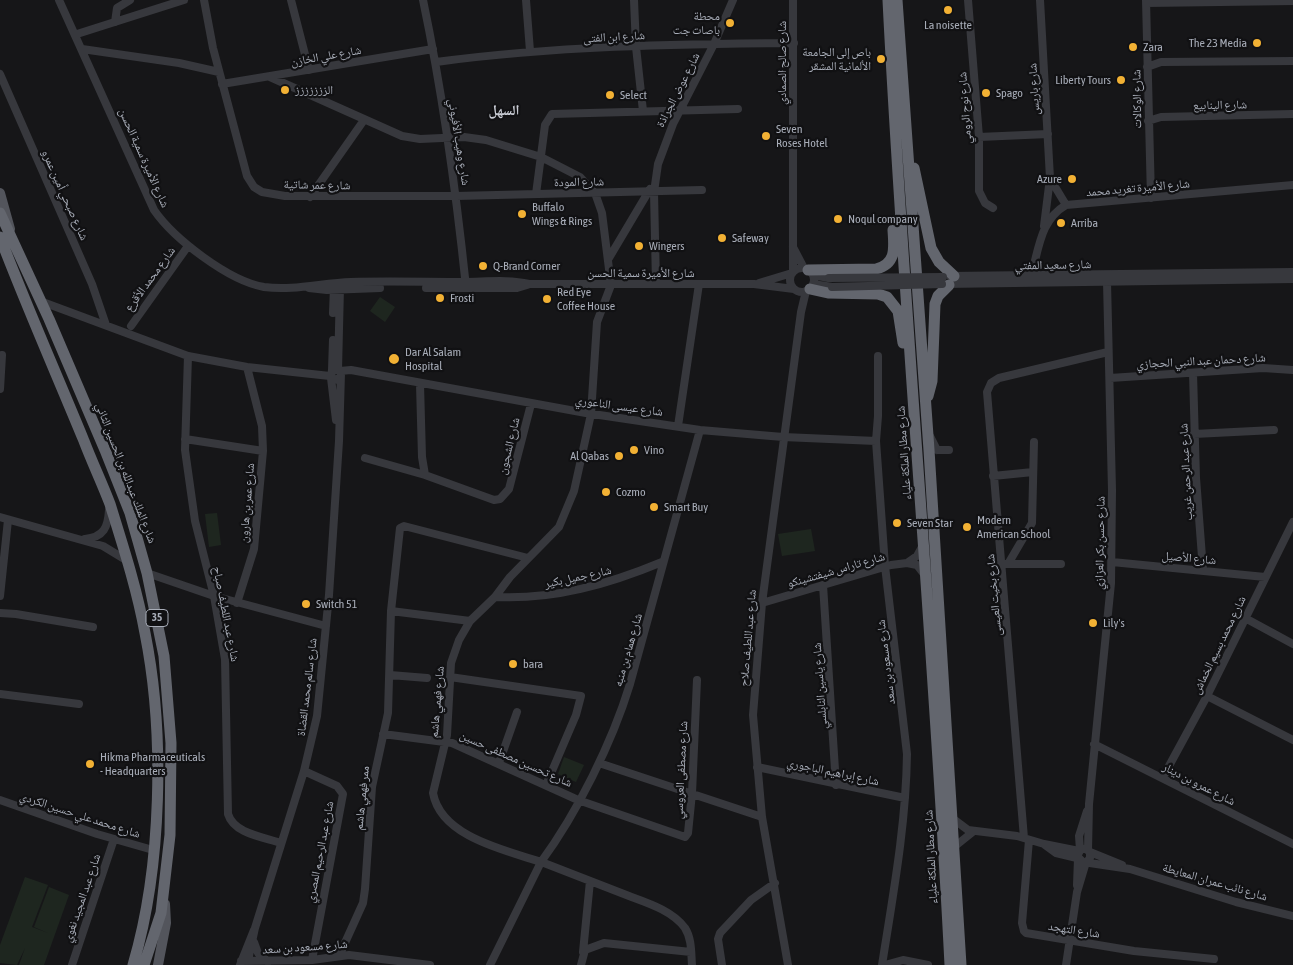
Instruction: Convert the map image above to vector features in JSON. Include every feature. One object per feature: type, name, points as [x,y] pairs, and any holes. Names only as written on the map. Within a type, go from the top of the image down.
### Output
[{"type":"highway","points":[[881,0],[883,17],[889,35]]},
{"type":"highway","name":"شارع مطار الملكة علياء","points":[[888,0],[894,148],[920,408],[927,426],[961,965]]},
{"type":"highway","name":"شارع مطار الملكة علياء","points":[[897,0],[907,150],[920,408],[923,545],[950,965]]},
{"type":"highway","points":[[900,41],[903,27],[904,0]]},
{"type":"highway","points":[[808,271],[876,268],[884,266],[891,260],[894,249],[891,178],[894,148]]},
{"type":"highway","points":[[907,150],[919,186],[931,248],[947,281],[935,304],[932,381],[920,408]]},
{"type":"highway","name":"شارع الملك عبدالله بن الحسين الثاني","points":[[0,213],[4,240],[109,504],[142,617],[152,676],[156,782],[153,850],[148,898],[133,965]]},
{"type":"highway","name":"شارع الملك عبدالله بن الحسين الثاني","points":[[4,240],[40,301],[105,450],[130,514],[147,573],[164,656],[169,698],[170,835],[161,913],[144,965]]},
{"type":"highway","points":[[804,289],[828,293],[878,294],[894,303],[899,315],[907,387],[920,408]]},
{"type":"main road","points":[[0,193],[4,240]]},
{"type":"main road","points":[[158,965],[166,923],[164,892]]},
{"type":"main road","points":[[128,965],[148,898]]},
{"type":"street","points":[[59,0],[77,34],[184,0]]},
{"type":"street","points":[[115,22],[117,8],[130,0]]},
{"type":"street","name":"شارع عمر شاتية","points":[[204,0],[222,84],[248,176],[254,187],[272,195],[310,197],[456,196]]},
{"type":"street","points":[[291,0],[308,70]]},
{"type":"street","name":"شارع وهيب الأفيوني","points":[[423,0],[436,62],[456,196],[466,285]]},
{"type":"street","points":[[526,0],[530,51]]},
{"type":"street","points":[[634,0],[636,47],[643,111]]},
{"type":"street","name":"شارع عوض الجراذة","points":[[656,284],[651,192],[665,142],[714,44],[733,0]]},
{"type":"street","name":"شارع صالح الصمادي","points":[[794,0],[793,247],[790,281],[804,289]]},
{"type":"street","name":"شارع نوح الرومي","points":[[968,0],[979,137],[979,191],[985,203],[993,208]]},
{"type":"street","name":"شارع باريس","points":[[1040,0],[1050,178],[1043,230]]},
{"type":"street","points":[[1146,2],[1293,1]]},
{"type":"street","name":"شارع الوكالات","points":[[1146,2],[1148,121],[1152,198]]},
{"type":"street","name":"شارع الأميرة سمية الحسن","points":[[77,34],[154,210],[163,224],[188,246],[246,282],[265,287],[466,285],[520,288],[528,284],[754,284],[804,289]]},
{"type":"street","name":"شارع ابن الفتى","points":[[436,62],[530,51],[794,43]]},
{"type":"street","points":[[82,49],[179,63],[219,72]]},
{"type":"street","name":"شارع علي الخازن","points":[[222,84],[433,49]]},
{"type":"street","points":[[1147,67],[1160,62],[1293,61]]},
{"type":"street","name":"شارع صبحي أمين عمرو","points":[[0,74],[92,284],[106,325]]},
{"type":"street","points":[[270,77],[402,136],[420,139],[446,136],[486,140],[541,157],[570,171],[594,193],[602,213],[611,285]]},
{"type":"street","points":[[536,194],[545,125],[552,114],[738,109]]},
{"type":"street","name":"شارع الينابيع","points":[[1148,121],[1161,117],[1293,114]]},
{"type":"street","points":[[310,197],[364,120]]},
{"type":"street","points":[[979,137],[1048,134]]},
{"type":"street","name":"شارع باريس","points":[[1050,178],[1066,205]]},
{"type":"street","name":"شارع الأميرة تغريد محمد","points":[[1066,205],[1293,185]]},
{"type":"street","name":"شارع المودة","points":[[456,196],[702,190]]},
{"type":"street","points":[[609,258],[651,192]]},
{"type":"street","points":[[1031,276],[1043,230],[1054,214],[1066,205]]},
{"type":"street","name":"شارع محمد الأقرع","points":[[131,326],[188,246]]},
{"type":"street","name":"شارع صالح الصمادي","points":[[793,247],[808,271]]},
{"type":"street","points":[[804,289],[808,271]]},
{"type":"street","name":"شارع الأميرة سمية الحسن","points":[[754,284],[792,273],[808,271]]},
{"type":"street","name":"شارع سعيد المفتي","points":[[808,271],[829,278],[947,281],[1107,282],[1293,279]]},
{"type":"street","name":"شارع سعيد المفتي","points":[[804,289],[1031,276],[1293,272]]},
{"type":"street","name":"شارع حسن بكر العزازي","points":[[1066,965],[1083,856],[1079,836],[1089,804],[1110,609],[1112,562],[1107,282]]},
{"type":"street","points":[[678,426],[699,284]]},
{"type":"street","name":"شارع فهمي هاشم","points":[[611,285],[597,322],[591,414],[576,483],[562,520],[548,540],[528,558],[495,597],[470,621],[456,647],[451,663],[446,741],[433,793],[434,802],[445,816],[488,846],[541,862],[650,904],[676,919],[688,935],[692,965]]},
{"type":"street","name":"شارع سالم محمد القضاة","points":[[244,963],[304,771],[317,716],[326,626],[339,441],[336,374],[337,286]]},
{"type":"street","name":"شارع عبد اللطيف صلاح","points":[[788,965],[762,817],[752,715],[762,603],[804,289]]},
{"type":"street","points":[[40,301],[188,356],[247,367],[336,374]]},
{"type":"street","name":"شارع بخيت العيسى","points":[[1027,839],[1014,740],[1005,564],[993,476],[987,396],[991,383],[999,378],[1108,352]]},
{"type":"street","points":[[0,389],[2,355]]},
{"type":"street","name":"شارع عبد اللطيف صباح","points":[[188,356],[184,439],[195,521],[214,596],[225,659],[228,814],[233,826],[238,829],[282,843]]},
{"type":"street","name":"شارع مسعود بن سعد","points":[[878,356],[876,441],[885,566],[906,738],[905,798],[883,965]]},
{"type":"street","points":[[247,367],[262,426],[263,451]]},
{"type":"street","name":"شارع دحمان عبد النبي الحجازي","points":[[1110,378],[1264,368],[1293,370]]},
{"type":"street","name":"شارع عبد الرحمن غريب","points":[[1193,373],[1194,434],[1203,570]]},
{"type":"street","name":"شارع عيسى الناعوري","points":[[336,374],[362,374],[591,414],[700,430],[784,437],[876,441]]},
{"type":"street","points":[[365,458],[425,476],[422,457],[420,384]]},
{"type":"street","name":"شارع الشجون","points":[[425,476],[488,499],[500,499],[509,489],[516,470],[531,404]]},
{"type":"street","points":[[927,426],[937,450],[930,474]]},
{"type":"street","name":"شارع همام بن منبه","points":[[490,965],[541,862],[599,763],[630,684],[662,562],[700,430]]},
{"type":"street","points":[[1194,434],[1274,430]]},
{"type":"street","name":"شارع عمر بن هارون","points":[[184,439],[263,451],[254,549],[237,603]]},
{"type":"street","points":[[1005,564],[1032,525],[1034,442]]},
{"type":"street","points":[[937,450],[949,450]]},
{"type":"street","points":[[993,476],[1033,472]]},
{"type":"street","points":[[81,539],[96,538],[104,531],[108,521],[109,504]]},
{"type":"street","points":[[0,518],[110,548],[126,560]]},
{"type":"street","points":[[0,596],[8,520]]},
{"type":"street","name":"شارع محمد بسيم الخماش","points":[[1163,778],[1207,696],[1293,522]]},
{"type":"street","name":"ممر فهمي هاشم","points":[[339,956],[363,904],[372,787],[388,713],[391,611],[398,531],[402,526],[528,558]]},
{"type":"street","points":[[1284,540],[1293,544]]},
{"type":"street","points":[[907,563],[918,556],[923,545]]},
{"type":"street","name":"شارع جميل بكير","points":[[495,597],[533,597],[574,591],[610,582],[662,562]]},
{"type":"street","name":"شارع الأصيل","points":[[1112,562],[1265,577]]},
{"type":"street","name":"شارع تاراس شيفتشينكو","points":[[762,603],[885,566],[907,563],[918,565],[925,576]]},
{"type":"street","points":[[1005,564],[1061,564]]},
{"type":"street","points":[[147,573],[237,603],[326,626]]},
{"type":"street","name":"شارع ياسين النابلسي","points":[[823,585],[836,785]]},
{"type":"street","points":[[391,611],[470,621]]},
{"type":"street","points":[[0,613],[93,627]]},
{"type":"street","points":[[1245,618],[1293,644]]},
{"type":"street","points":[[390,675],[427,678]]},
{"type":"street","points":[[450,677],[581,696],[576,715],[546,785]]},
{"type":"street","name":"شارع مصطفى العروسي","points":[[578,800],[685,837],[688,833],[692,793],[697,680]]},
{"type":"street","points":[[0,694],[79,704]]},
{"type":"street","points":[[1207,696],[1293,740]]},
{"type":"street","points":[[500,763],[518,712]]},
{"type":"street","name":"شارع تحسين مصطفى حسين","points":[[383,734],[446,741],[500,763],[578,800]]},
{"type":"street","name":"شارع عمرو بن دينار","points":[[1094,744],[1293,844]]},
{"type":"street","points":[[599,763],[762,817]]},
{"type":"street","name":"شارع إبراهيم الباجوري","points":[[757,767],[905,798]]},
{"type":"street","name":"شارع عبد الرحيم المصري","points":[[304,771],[337,786],[343,794],[312,960]]},
{"type":"street","name":"شارع محمد علي حسين الكردي","points":[[0,800],[114,839],[153,850]]},
{"type":"street","name":"شارع نائب عمران المعايطة","points":[[952,818],[963,828],[1027,839],[1236,902],[1293,916]]},
{"type":"street","points":[[954,847],[974,831]]},
{"type":"street","name":"شارع عبد المجيد نغوي","points":[[72,965],[114,839]]},
{"type":"street","name":"شارع التهجد","points":[[1027,839],[1022,923],[1024,931],[1069,941],[1214,959]]},
{"type":"street","points":[[581,965],[590,881]]},
{"type":"street","points":[[722,965],[718,939],[720,933],[751,900],[775,883]]},
{"type":"street","name":"شارع سالم محمد القضاة","points":[[244,963],[253,941],[255,928]]},
{"type":"street","points":[[253,941],[265,964]]},
{"type":"street","points":[[583,954],[590,946],[604,943],[691,952]]},
{"type":"street","name":"شارع مسعود بن سعد","points":[[244,963],[265,964],[312,960],[324,962],[339,956],[354,955],[393,962],[430,965]]},
{"type":"street","points":[[883,965],[903,960],[928,965]]},
{"type":"shaded area","points":[[380,297],[395,307],[385,322],[370,311]]},
{"type":"shaded area","points":[[217,513],[221,545],[209,547],[205,514]]},
{"type":"shaded area","points":[[811,529],[815,551],[782,556],[778,534]]},
{"type":"shaded area","points":[[564,757],[584,765],[576,782],[558,774]]},
{"type":"shaded area","points":[[25,877],[48,885],[32,927],[48,933],[34,927],[49,887],[69,895],[44,965],[19,965],[25,948],[17,965],[0,963],[0,945]]},
{"type":"place","name":"La noisette","points":[[948,10]]},
{"type":"place","name":"محطة باصات جت","points":[[730,23]]},
{"type":"place","name":"The 23 Media","points":[[1257,43]]},
{"type":"place","name":"Zara","points":[[1133,47]]},
{"type":"place","name":"باص إلى الجامعة الألمانية المشقر","points":[[881,59]]},
{"type":"place","name":"Liberty Tours","points":[[1121,80]]},
{"type":"place","name":"الززززززز","points":[[285,90]]},
{"type":"place","name":"Spago","points":[[986,93]]},
{"type":"place","name":"Select","points":[[610,95]]},
{"type":"place","name":"Seven Roses Hotel","points":[[766,136]]},
{"type":"place","name":"Azure","points":[[1072,179]]},
{"type":"place","name":"Buffalo Wings & Rings","points":[[522,214]]},
{"type":"place","name":"Noqul company","points":[[838,219]]},
{"type":"place","name":"Arriba","points":[[1061,223]]},
{"type":"place","name":"Safeway","points":[[722,238]]},
{"type":"place","name":"Wingers","points":[[639,246]]},
{"type":"place","name":"Q-Brand Corner","points":[[483,266]]},
{"type":"place","name":"Frosti","points":[[440,298]]},
{"type":"place","name":"Red Eye Coffee House","points":[[547,299]]},
{"type":"place","name":"Dar Al Salam Hospital","points":[[394,359]]},
{"type":"place","name":"Vino","points":[[634,450]]},
{"type":"place","name":"Al Qabas","points":[[619,456]]},
{"type":"place","name":"Cozmo","points":[[606,492]]},
{"type":"place","name":"Smart Buy","points":[[654,507]]},
{"type":"place","name":"Seven Star","points":[[897,523]]},
{"type":"place","name":"Modern American School","points":[[967,527]]},
{"type":"place","name":"Switch 51","points":[[306,604]]},
{"type":"place","name":"Lily's","points":[[1093,623]]},
{"type":"place","name":"bara","points":[[513,664]]},
{"type":"place","name":"Hikma Pharmaceuticals - Headquarters","points":[[90,764]]},
{"type":"district","name":"السهل","points":[[504,111]]}]
